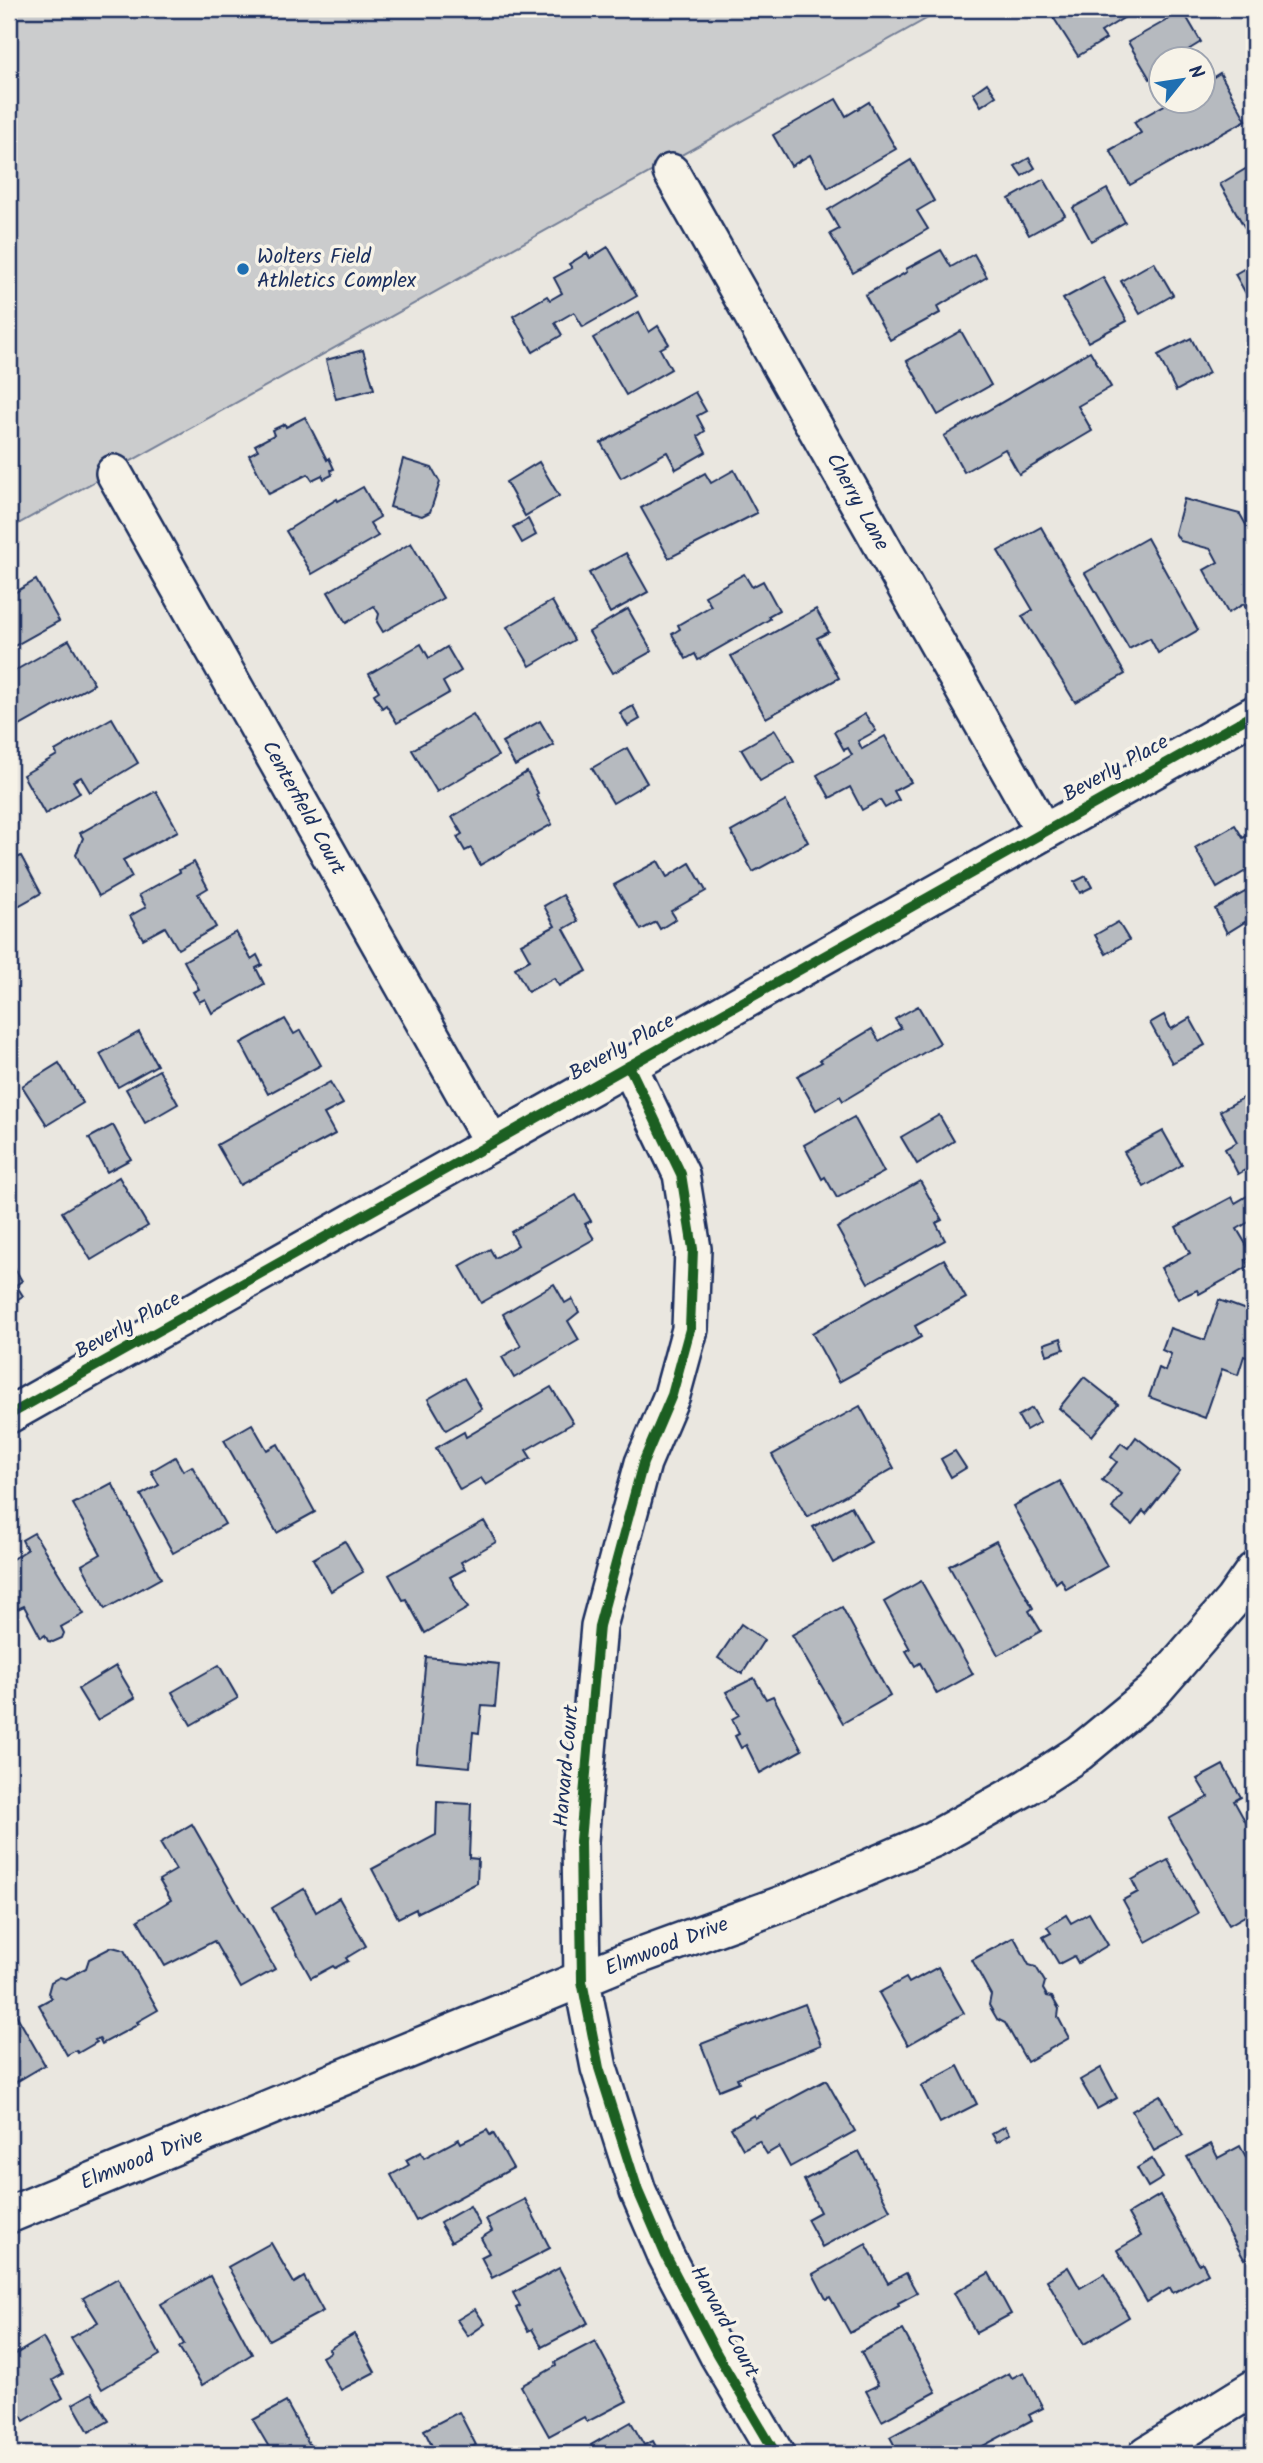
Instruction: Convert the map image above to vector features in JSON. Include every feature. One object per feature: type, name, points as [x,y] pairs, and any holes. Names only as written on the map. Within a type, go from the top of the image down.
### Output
[{"type":"street","name":"Cherry Lane","points":[[671,173],[1044,831]]},
{"type":"street","name":"Centerfield Court","points":[[114,473],[492,1143]]},
{"type":"street","name":"Beverly Place","points":[[9,1415],[1254,714]]},
{"type":"street","name":"Harvard Court","points":[[629,1066],[681,1174],[693,1249],[690,1329],[672,1395],[643,1463],[599,1626],[580,1841],[582,1981],[599,2068],[638,2192],[666,2256],[717,2354],[776,2454]]},
{"type":"street","name":"Elmwood Drive","points":[[9,2215],[625,1961],[793,1900],[934,1839],[1027,1787],[1079,1753],[1154,1691],[1233,1600],[1254,1570]]},
{"type":"street","points":[[1147,2454],[1254,2388]]},
{"type":"shaded area","name":"Wolters Field Athletics Complex","points":[[9,9],[944,9],[9,529]]},
{"type":"building","points":[[1048,9],[1138,9],[1101,32],[1106,39],[1078,56]]},
{"type":"building","points":[[1183,11],[1201,42],[1194,46],[1148,46],[1148,76],[1128,42]]},
{"type":"building","points":[[1220,73],[1246,120],[1130,185],[1110,150],[1141,133],[1134,122],[1148,114],[1218,116]]},
{"type":"building","points":[[987,83],[996,96],[981,106],[973,93]]},
{"type":"building","points":[[836,99],[846,116],[869,102],[896,149],[828,188],[810,155],[791,166],[773,135]]},
{"type":"building","points":[[1029,158],[1035,168],[1022,176],[1015,166]]},
{"type":"building","points":[[911,160],[934,201],[917,211],[928,229],[853,273],[830,234],[839,229],[828,210]]},
{"type":"building","points":[[1254,164],[1254,232],[1249,235],[1220,184]]},
{"type":"building","points":[[1044,179],[1065,215],[1029,235],[1009,199]]},
{"type":"building","points":[[1107,189],[1125,222],[1091,241],[1073,208]]},
{"type":"building","points":[[608,247],[637,296],[583,327],[574,312],[555,323],[562,335],[533,352],[513,316],[547,296],[550,300],[562,293],[554,278],[572,268],[569,264],[587,253],[590,258]]},
{"type":"building","points":[[941,250],[951,267],[974,254],[987,277],[937,307],[940,313],[890,340],[865,295]]},
{"type":"building","points":[[1154,262],[1173,295],[1140,314],[1121,281]]},
{"type":"building","points":[[1254,263],[1254,308],[1235,274]]},
{"type":"building","points":[[1103,277],[1127,321],[1088,342],[1063,299]]},
{"type":"building","points":[[639,312],[649,332],[658,326],[669,344],[660,349],[671,369],[626,395],[593,338]]},
{"type":"building","points":[[961,331],[991,385],[938,415],[907,361]]},
{"type":"building","points":[[1191,338],[1209,373],[1176,391],[1158,355]]},
{"type":"building","points":[[363,350],[374,389],[336,399],[326,360]]},
{"type":"building","points":[[1090,351],[1111,387],[1078,406],[1092,431],[1019,474],[1005,449],[964,472],[944,436]]},
{"type":"building","points":[[695,392],[706,411],[697,416],[705,431],[698,436],[706,452],[676,469],[667,452],[621,478],[601,443]]},
{"type":"building","points":[[305,417],[327,460],[329,458],[334,469],[331,470],[332,475],[324,479],[322,475],[312,480],[308,474],[269,494],[249,455],[258,450],[255,445],[274,435],[272,430],[285,424],[286,427]]},
{"type":"building","points":[[403,459],[432,468],[440,482],[430,512],[422,516],[390,507]]},
{"type":"building","points":[[539,462],[559,496],[525,516],[506,482]]},
{"type":"building","points":[[734,470],[757,513],[669,558],[641,508],[705,473],[711,483]]},
{"type":"building","points":[[363,487],[380,517],[370,523],[378,536],[312,574],[286,531],[337,499],[338,501]]},
{"type":"building","points":[[1184,499],[1240,514],[1254,539],[1254,605],[1246,609],[1244,604],[1228,613],[1204,570],[1218,562],[1211,549],[1180,541],[1175,533]]},
{"type":"building","points":[[528,519],[536,535],[522,543],[513,527]]},
{"type":"building","points":[[1041,527],[1125,674],[1075,702],[1022,616],[1033,610],[998,551]]},
{"type":"building","points":[[1147,538],[1198,630],[1158,653],[1150,638],[1129,649],[1085,573]]},
{"type":"building","points":[[411,543],[443,598],[383,632],[377,622],[379,614],[374,606],[346,623],[328,592]]},
{"type":"building","points":[[626,553],[648,592],[610,613],[589,573]]},
{"type":"building","points":[[744,574],[752,587],[763,581],[779,610],[768,616],[770,619],[698,660],[695,654],[686,659],[672,634],[680,629],[678,625],[711,606],[705,596]]},
{"type":"building","points":[[36,580],[59,621],[9,649],[9,596]]},
{"type":"building","points":[[552,601],[574,640],[530,666],[507,627]]},
{"type":"building","points":[[628,609],[652,651],[613,673],[589,632]]},
{"type":"building","points":[[816,609],[829,632],[817,638],[839,678],[766,718],[731,656]]},
{"type":"building","points":[[69,640],[94,684],[9,732],[9,674]]},
{"type":"building","points":[[421,644],[429,658],[447,647],[461,671],[443,682],[449,693],[397,723],[386,705],[382,708],[374,694],[379,691],[369,674]]},
{"type":"building","points":[[633,706],[640,719],[628,726],[620,713]]},
{"type":"building","points":[[473,714],[498,756],[437,792],[412,750]]},
{"type":"building","points":[[865,714],[876,731],[858,741],[862,749],[885,736],[911,782],[894,791],[899,800],[885,808],[880,800],[862,810],[850,787],[830,798],[817,775],[852,755],[848,748],[844,750],[834,732]]},
{"type":"building","points":[[112,718],[138,763],[90,792],[81,777],[73,781],[80,793],[45,814],[23,775],[57,755],[55,751]]},
{"type":"building","points":[[540,721],[554,745],[515,766],[502,742]]},
{"type":"building","points":[[775,730],[794,762],[760,781],[741,749]]},
{"type":"building","points":[[627,748],[647,783],[613,803],[592,768]]},
{"type":"building","points":[[527,772],[552,824],[480,865],[471,848],[465,851],[457,837],[462,834],[452,817]]},
{"type":"building","points":[[156,791],[178,831],[123,860],[132,877],[99,896],[76,855],[83,838],[80,833]]},
{"type":"building","points":[[786,801],[808,842],[753,872],[731,832]]},
{"type":"building","points":[[1235,825],[1243,838],[1254,832],[1254,866],[1217,888],[1195,848]]},
{"type":"building","points":[[21,856],[41,893],[9,911],[9,862]]},
{"type":"building","points":[[658,861],[667,877],[690,863],[706,891],[671,911],[676,919],[660,929],[656,922],[641,930],[614,885]]},
{"type":"building","points":[[194,862],[208,888],[198,894],[216,927],[178,949],[165,927],[143,939],[130,916],[146,907],[139,895]]},
{"type":"building","points":[[1086,876],[1092,887],[1080,893],[1074,882]]},
{"type":"building","points":[[1254,887],[1254,938],[1245,922],[1227,933],[1215,909]]},
{"type":"building","points":[[563,895],[578,921],[564,929],[587,971],[559,986],[554,978],[528,992],[515,968],[530,960],[521,944],[555,926],[544,906]]},
{"type":"building","points":[[1118,922],[1129,940],[1106,954],[1095,935]]},
{"type":"building","points":[[236,932],[251,959],[257,955],[262,965],[256,968],[264,984],[212,1013],[205,999],[199,1002],[193,992],[199,989],[184,961]]},
{"type":"building","points":[[918,1006],[940,1043],[843,1101],[840,1096],[816,1110],[797,1076],[872,1029],[879,1041],[901,1028],[895,1019]]},
{"type":"building","points":[[1164,1015],[1171,1029],[1190,1018],[1205,1045],[1172,1063],[1150,1023]]},
{"type":"building","points":[[285,1019],[294,1034],[301,1030],[321,1065],[268,1094],[241,1043]]},
{"type":"building","points":[[139,1032],[157,1065],[118,1087],[100,1054]]},
{"type":"building","points":[[59,1063],[83,1103],[47,1125],[22,1086]]},
{"type":"building","points":[[159,1070],[178,1104],[145,1123],[126,1089]]},
{"type":"building","points":[[330,1082],[343,1104],[324,1114],[335,1134],[240,1185],[217,1145]]},
{"type":"building","points":[[1254,1092],[1254,1165],[1238,1174],[1225,1149],[1237,1142],[1220,1111]]},
{"type":"building","points":[[939,1115],[954,1141],[917,1164],[901,1137]]},
{"type":"building","points":[[854,1117],[884,1172],[837,1198],[825,1177],[822,1179],[804,1145]]},
{"type":"building","points":[[113,1125],[131,1159],[107,1172],[89,1138]]},
{"type":"building","points":[[1163,1131],[1182,1165],[1144,1187],[1124,1152]]},
{"type":"building","points":[[119,1177],[148,1226],[91,1260],[62,1212]]},
{"type":"building","points":[[920,1181],[942,1220],[936,1223],[945,1240],[868,1283],[837,1228]]},
{"type":"building","points":[[1254,1192],[1254,1219],[1237,1229],[1253,1256],[1246,1260],[1249,1266],[1199,1294],[1197,1290],[1178,1299],[1161,1268],[1190,1253],[1176,1227],[1232,1197],[1235,1203]]},
{"type":"building","points":[[576,1195],[591,1221],[585,1224],[594,1239],[481,1303],[460,1266],[490,1249],[495,1258],[518,1245],[511,1232]]},
{"type":"building","points":[[944,1259],[966,1298],[915,1326],[921,1337],[839,1382],[812,1333]]},
{"type":"building","points":[[11,1262],[22,1281],[16,1285],[23,1296],[9,1304],[9,1263]]},
{"type":"building","points":[[554,1284],[565,1303],[572,1299],[579,1312],[568,1321],[579,1340],[514,1378],[502,1357],[521,1346],[503,1314]]},
{"type":"building","points":[[1219,1300],[1254,1313],[1254,1344],[1249,1358],[1244,1356],[1238,1375],[1222,1369],[1205,1418],[1149,1397],[1159,1368],[1165,1371],[1171,1354],[1162,1350],[1170,1328],[1205,1340]]},
{"type":"building","points":[[1061,1338],[1064,1349],[1047,1355],[1044,1344]]},
{"type":"building","points":[[1084,1377],[1118,1404],[1092,1436],[1059,1408]]},
{"type":"building","points":[[464,1378],[482,1409],[446,1430],[428,1399]]},
{"type":"building","points":[[551,1387],[573,1423],[526,1450],[531,1458],[486,1485],[481,1478],[460,1490],[436,1448],[464,1432],[466,1437]]},
{"type":"building","points":[[860,1406],[894,1468],[807,1517],[772,1455]]},
{"type":"building","points":[[1032,1408],[1040,1422],[1026,1430],[1018,1416]]},
{"type":"building","points":[[252,1424],[267,1450],[278,1444],[315,1512],[277,1533],[224,1440]]},
{"type":"building","points":[[1136,1437],[1180,1471],[1146,1514],[1143,1511],[1132,1525],[1112,1508],[1122,1495],[1102,1480],[1117,1462],[1111,1457],[1121,1443],[1128,1448]]},
{"type":"building","points":[[955,1451],[966,1468],[951,1477],[941,1459]]},
{"type":"building","points":[[175,1457],[183,1471],[192,1466],[225,1524],[173,1553],[141,1495],[159,1485],[151,1471]]},
{"type":"building","points":[[1060,1481],[1107,1566],[1066,1589],[1061,1579],[1056,1583],[1013,1506]]},
{"type":"building","points":[[112,1483],[161,1578],[105,1609],[82,1565],[101,1554],[73,1504]]},
{"type":"building","points":[[851,1506],[871,1542],[833,1563],[813,1527]]},
{"type":"building","points":[[484,1521],[496,1542],[461,1562],[465,1569],[450,1577],[468,1608],[425,1633],[389,1575]]},
{"type":"building","points":[[34,1533],[84,1614],[61,1627],[64,1633],[62,1638],[53,1642],[48,1641],[45,1635],[41,1638],[24,1606],[9,1613],[9,1561],[27,1550],[22,1540]]},
{"type":"building","points":[[345,1541],[363,1572],[331,1591],[313,1559]]},
{"type":"building","points":[[996,1541],[1033,1608],[1029,1611],[1041,1631],[998,1655],[949,1566]]},
{"type":"building","points":[[921,1581],[973,1674],[937,1694],[920,1663],[915,1666],[906,1651],[910,1649],[884,1602]]},
{"type":"building","points":[[842,1607],[890,1696],[843,1723],[792,1635]]},
{"type":"building","points":[[741,1624],[764,1640],[742,1674],[718,1658]]},
{"type":"building","points":[[426,1657],[499,1664],[495,1707],[482,1706],[479,1733],[473,1732],[470,1767],[416,1762]]},
{"type":"building","points":[[219,1665],[238,1698],[191,1725],[172,1692]]},
{"type":"building","points":[[116,1666],[135,1698],[97,1720],[78,1689]]},
{"type":"building","points":[[754,1678],[766,1699],[773,1696],[802,1750],[760,1773],[746,1745],[741,1748],[735,1736],[739,1734],[732,1719],[739,1715],[726,1692]]},
{"type":"building","points":[[1223,1765],[1241,1797],[1234,1801],[1254,1837],[1254,1916],[1252,1912],[1229,1925],[1169,1819],[1208,1797],[1197,1779]]},
{"type":"building","points":[[437,1802],[471,1804],[469,1858],[478,1859],[477,1883],[417,1913],[416,1909],[398,1918],[372,1869],[436,1835]]},
{"type":"building","points":[[192,1824],[275,1969],[241,1988],[214,1941],[165,1966],[138,1920],[171,1900],[159,1880],[176,1870],[160,1843]]},
{"type":"building","points":[[1168,1860],[1198,1913],[1146,1942],[1123,1900],[1138,1892],[1132,1880]]},
{"type":"building","points":[[304,1889],[316,1912],[339,1898],[366,1946],[346,1958],[348,1961],[311,1978],[272,1908]]},
{"type":"building","points":[[1089,1913],[1108,1945],[1078,1963],[1074,1956],[1059,1964],[1043,1937],[1051,1933],[1047,1927],[1066,1915],[1071,1923]]},
{"type":"building","points":[[1014,1937],[1029,1965],[1036,1967],[1045,1982],[1043,1989],[1059,2009],[1058,2017],[1069,2038],[1027,2062],[1005,2023],[997,2019],[989,2005],[991,1995],[972,1960]]},
{"type":"building","points":[[112,1947],[124,1950],[158,2010],[137,2022],[139,2024],[102,2044],[99,2038],[78,2053],[76,2050],[67,2055],[39,2005],[52,1998],[48,1993],[51,1982],[60,1977],[66,1979],[86,1968],[89,1959]]},
{"type":"building","points":[[938,1967],[964,2013],[908,2045],[879,1993],[906,1978],[909,1983]]},
{"type":"building","points":[[9,2002],[45,2065],[11,2085],[9,2081]]},
{"type":"building","points":[[805,2004],[821,2045],[737,2078],[739,2082],[719,2090],[701,2044]]},
{"type":"building","points":[[958,2066],[977,2104],[940,2123],[921,2086]]},
{"type":"building","points":[[1101,2068],[1117,2098],[1097,2109],[1080,2080]]},
{"type":"building","points":[[826,2080],[855,2131],[790,2167],[779,2147],[767,2154],[759,2141],[743,2149],[731,2128]]},
{"type":"building","points":[[1160,2095],[1183,2135],[1154,2151],[1132,2111]]},
{"type":"building","points":[[1005,2126],[1010,2134],[997,2142],[992,2134]]},
{"type":"building","points":[[487,2130],[490,2135],[493,2133],[513,2168],[416,2221],[391,2175],[409,2165],[406,2160],[421,2152],[424,2158],[459,2139],[461,2143]]},
{"type":"building","points":[[1211,2144],[1218,2158],[1240,2146],[1254,2171],[1254,2253],[1244,2259],[1187,2157]]},
{"type":"building","points":[[859,2151],[890,2210],[822,2247],[807,2219],[820,2212],[804,2180]]},
{"type":"building","points":[[1152,2159],[1163,2178],[1148,2187],[1137,2168]]},
{"type":"building","points":[[1160,2195],[1199,2264],[1202,2262],[1208,2273],[1173,2293],[1170,2288],[1147,2302],[1117,2250],[1141,2236],[1128,2214]]},
{"type":"building","points":[[525,2199],[550,2248],[492,2278],[481,2257],[489,2253],[481,2238],[492,2231],[486,2219]]},
{"type":"building","points":[[470,2206],[480,2225],[451,2242],[440,2223]]},
{"type":"building","points":[[271,2243],[294,2283],[304,2277],[323,2311],[269,2340],[228,2267]]},
{"type":"building","points":[[866,2244],[888,2283],[906,2273],[917,2293],[850,2333],[830,2297],[826,2299],[813,2274]]},
{"type":"building","points":[[1068,2267],[1080,2288],[1104,2274],[1129,2317],[1084,2344],[1047,2280]]},
{"type":"building","points":[[559,2268],[588,2323],[542,2347],[532,2329],[528,2331],[516,2308],[520,2306],[513,2293]]},
{"type":"building","points":[[989,2273],[1011,2314],[976,2333],[954,2293]]},
{"type":"building","points":[[210,2276],[252,2354],[202,2385],[179,2347],[184,2344],[161,2304]]},
{"type":"building","points":[[118,2278],[160,2355],[102,2389],[71,2338],[98,2322],[83,2298]]},
{"type":"building","points":[[475,2309],[485,2324],[468,2336],[457,2320]]},
{"type":"building","points":[[903,2330],[936,2392],[882,2421],[866,2391],[878,2385],[861,2352]]},
{"type":"building","points":[[354,2334],[375,2372],[341,2390],[322,2357],[331,2352],[329,2349]]},
{"type":"building","points":[[43,2338],[63,2374],[53,2380],[63,2398],[24,2421],[9,2395],[9,2358]]},
{"type":"building","points":[[595,2341],[627,2401],[587,2422],[584,2417],[549,2436],[521,2386],[556,2366],[555,2362]]},
{"type":"building","points":[[1024,2372],[1043,2408],[1029,2415],[1032,2420],[968,2454],[899,2454],[890,2437],[1009,2373],[1012,2378]]},
{"type":"building","points":[[92,2393],[109,2421],[89,2432],[73,2404]]},
{"type":"building","points":[[286,2402],[312,2449],[303,2454],[294,2454],[289,2445],[273,2454],[253,2420]]},
{"type":"building","points":[[459,2412],[476,2445],[459,2454],[436,2454],[424,2430]]},
{"type":"building","points":[[631,2422],[644,2445],[653,2441],[660,2454],[596,2454],[591,2445]]},
{"type":"cycle path","points":[[9,1415],[1254,714]]},
{"type":"cycle path","points":[[629,1066],[681,1174],[693,1249],[690,1329],[672,1395],[643,1463],[599,1626],[580,1841],[582,1981],[599,2068],[638,2191],[666,2256],[717,2354],[776,2454]]},
{"type":"place","name":"Wolters Field Athletics Complex","points":[[243,269]]}]
